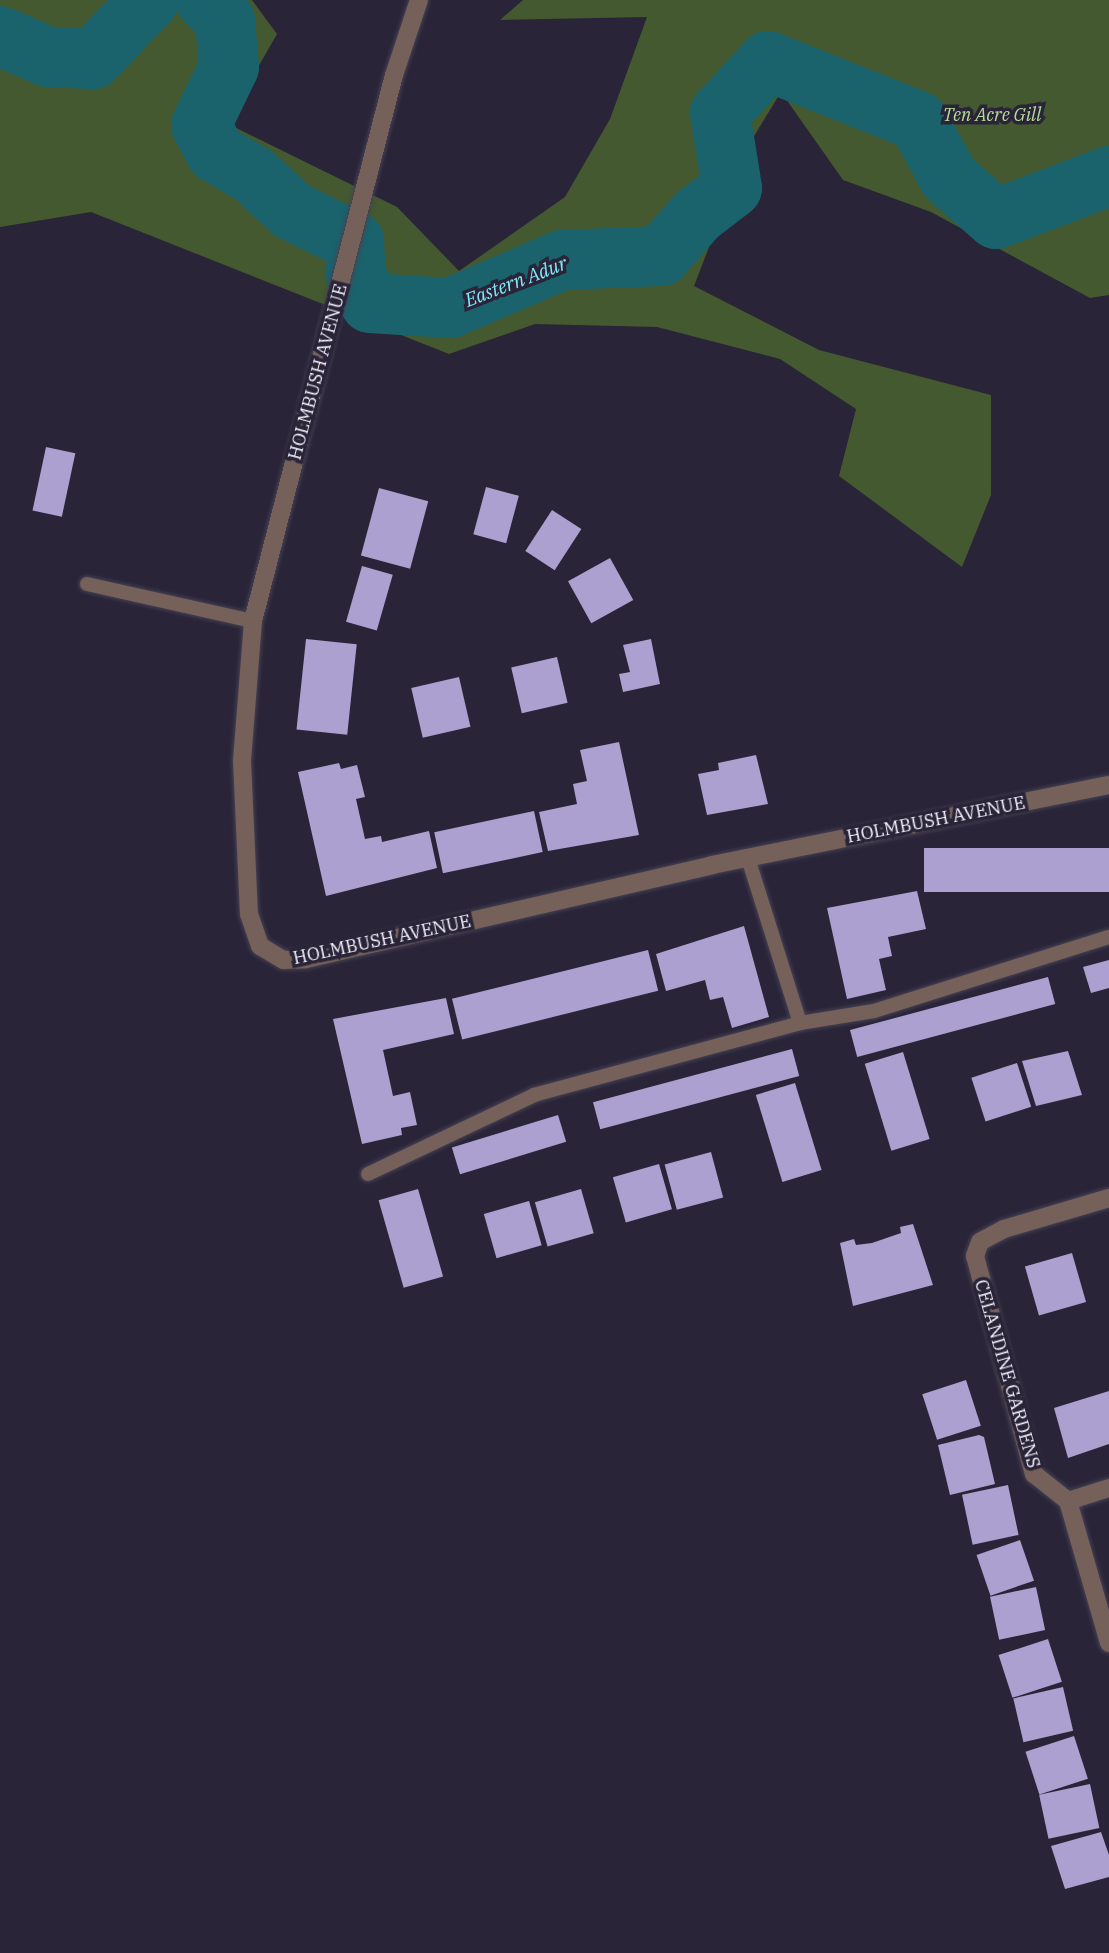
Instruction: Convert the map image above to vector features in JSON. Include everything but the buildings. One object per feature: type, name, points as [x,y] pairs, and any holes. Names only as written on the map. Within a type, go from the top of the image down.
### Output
[{"type":"street","name":"HOLMBUSH AVENUE","points":[[419,0],[367,182],[253,621],[242,761],[249,914],[260,946],[274,958],[306,959],[748,858],[1109,785]]},
{"type":"street","name":"CELANDINE GARDENS","points":[[1068,1500],[1034,1474],[975,1256],[980,1242],[1004,1229],[1109,1198]]},
{"type":"street","points":[[1109,1488],[1068,1500],[1109,1643]]},
{"type":"lane","points":[[87,584],[253,621]]},
{"type":"lane","points":[[748,858],[800,1023]]},
{"type":"lane","points":[[369,1174],[534,1095],[800,1023],[874,1011],[1109,937]]},
{"type":"green space","name":"Ten Acre Gill","points":[[0,0],[252,0],[277,34],[226,123],[397,207],[459,271],[565,197],[610,119],[647,17],[500,20],[523,0],[1109,0],[1109,295],[1090,298],[931,212],[843,180],[781,92],[748,146],[694,286],[819,350],[991,395],[991,495],[962,567],[839,476],[856,409],[780,359],[657,327],[535,324],[449,354],[91,212],[0,227]]},
{"type":"waterway","name":"Eastern Adur","points":[[0,36],[48,57],[93,59],[149,0]]},
{"type":"waterway","name":"Eastern Adur","points":[[205,0],[225,21],[229,67],[201,125],[216,153],[255,176],[292,211],[354,241],[356,275],[370,303],[450,308],[562,260],[661,256],[697,215],[732,188],[720,113],[768,61],[918,121],[949,178],[996,219],[1109,176]]}]
